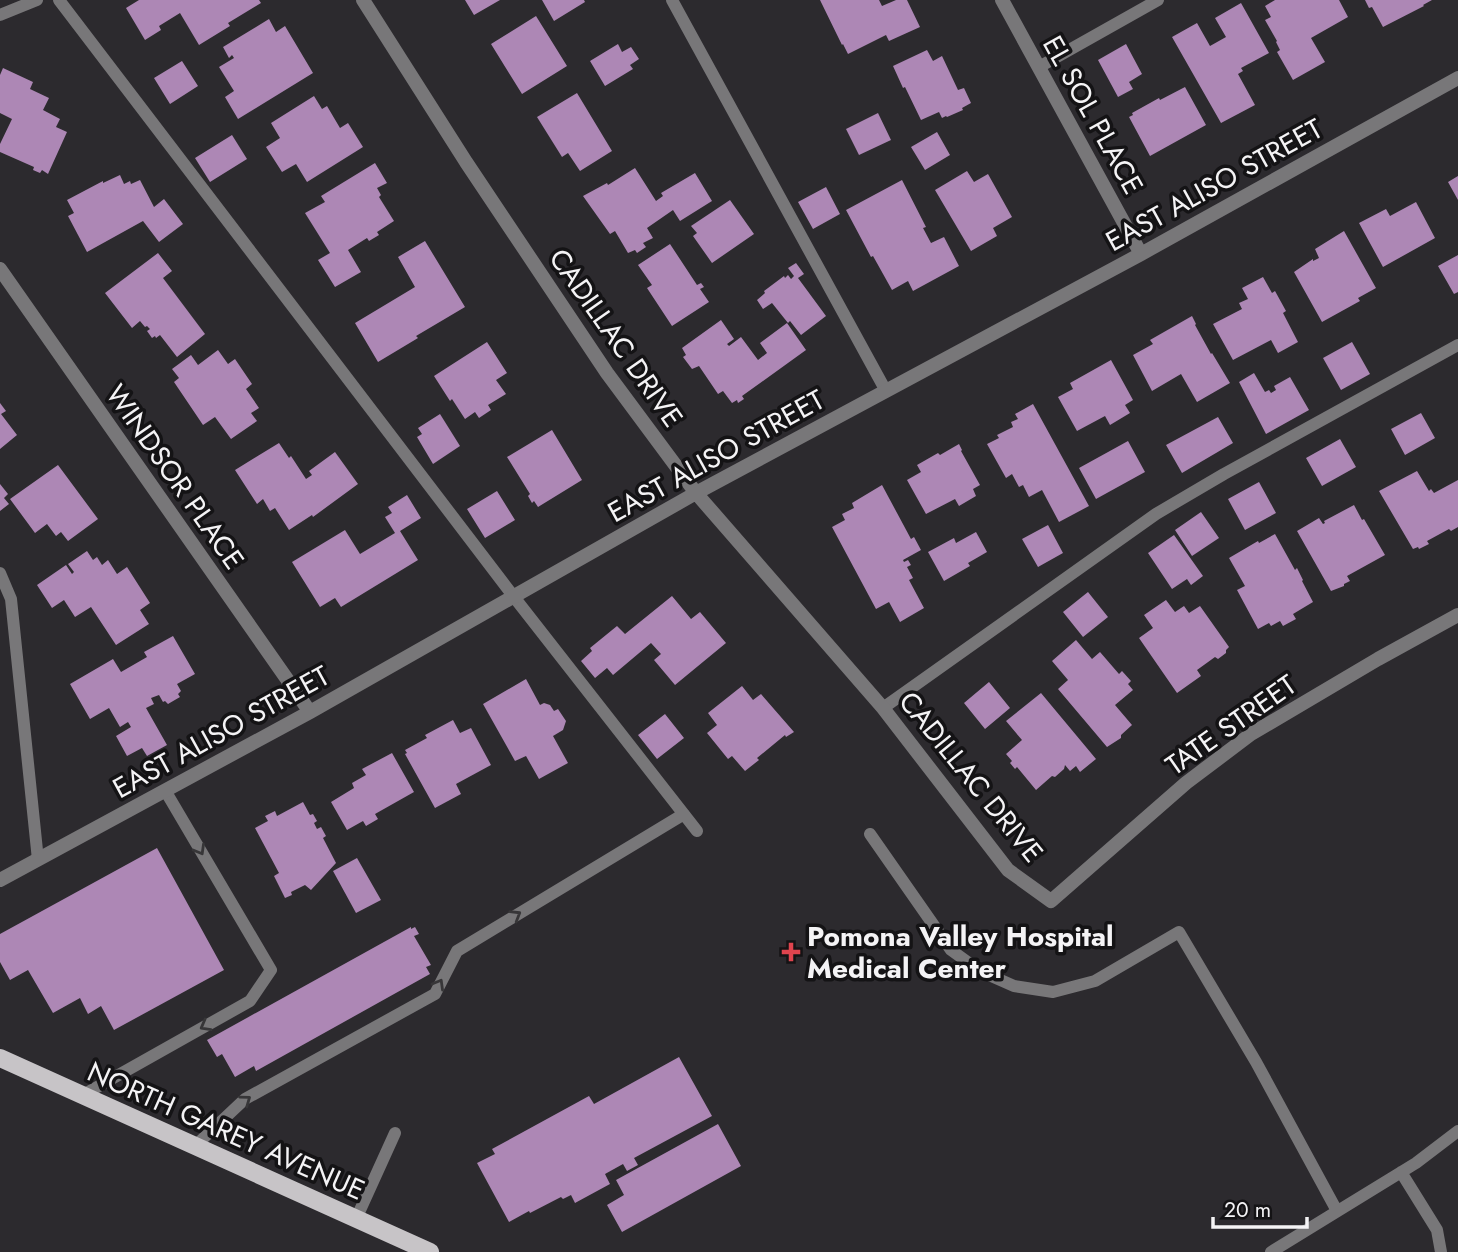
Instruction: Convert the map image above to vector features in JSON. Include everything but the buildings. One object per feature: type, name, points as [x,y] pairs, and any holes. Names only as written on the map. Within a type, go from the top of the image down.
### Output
[{"type":"main road","name":"NORTH GAREY AVENUE","points":[[0,1058],[430,1252]]},
{"type":"street","name":"CADILLAC DRIVE","points":[[363,0],[466,162],[600,362],[696,493],[883,708],[1007,870],[1051,901]]},
{"type":"street","name":"EL SOL PLACE","points":[[1002,0],[1141,254]]},
{"type":"street","name":"EAST ALISO STREET","points":[[0,880],[310,712],[696,493],[1141,254],[1458,78]]},
{"type":"street","name":"WINDSOR PLACE","points":[[0,269],[310,712]]},
{"type":"street","name":"TATE STREET","points":[[1051,901],[1185,783],[1251,734],[1458,615]]},
{"type":"lane","points":[[0,15],[37,0]]},
{"type":"lane","points":[[59,0],[514,597],[697,831]]},
{"type":"lane","points":[[672,0],[886,391]]},
{"type":"lane","points":[[1039,67],[1158,0]]},
{"type":"lane","points":[[883,708],[1156,514],[1458,345]]},
{"type":"lane","points":[[0,573],[11,599],[38,859]]},
{"type":"lane","points":[[83,1095],[250,1001],[271,970],[166,792]]},
{"type":"lane","points":[[195,1146],[245,1099],[435,994],[457,951],[684,814]]},
{"type":"lane","points":[[870,834],[951,950],[980,971],[1014,986],[1053,992],[1095,981],[1179,932],[1256,1062],[1337,1211]]},
{"type":"lane","points":[[1271,1252],[1416,1163],[1458,1131]]},
{"type":"lane","points":[[356,1219],[395,1133]]},
{"type":"lane","points":[[1401,1172],[1437,1230],[1441,1252]]},
{"type":"place","name":"Pomona Valley Hospital Medical Center","points":[[791,952]]}]
